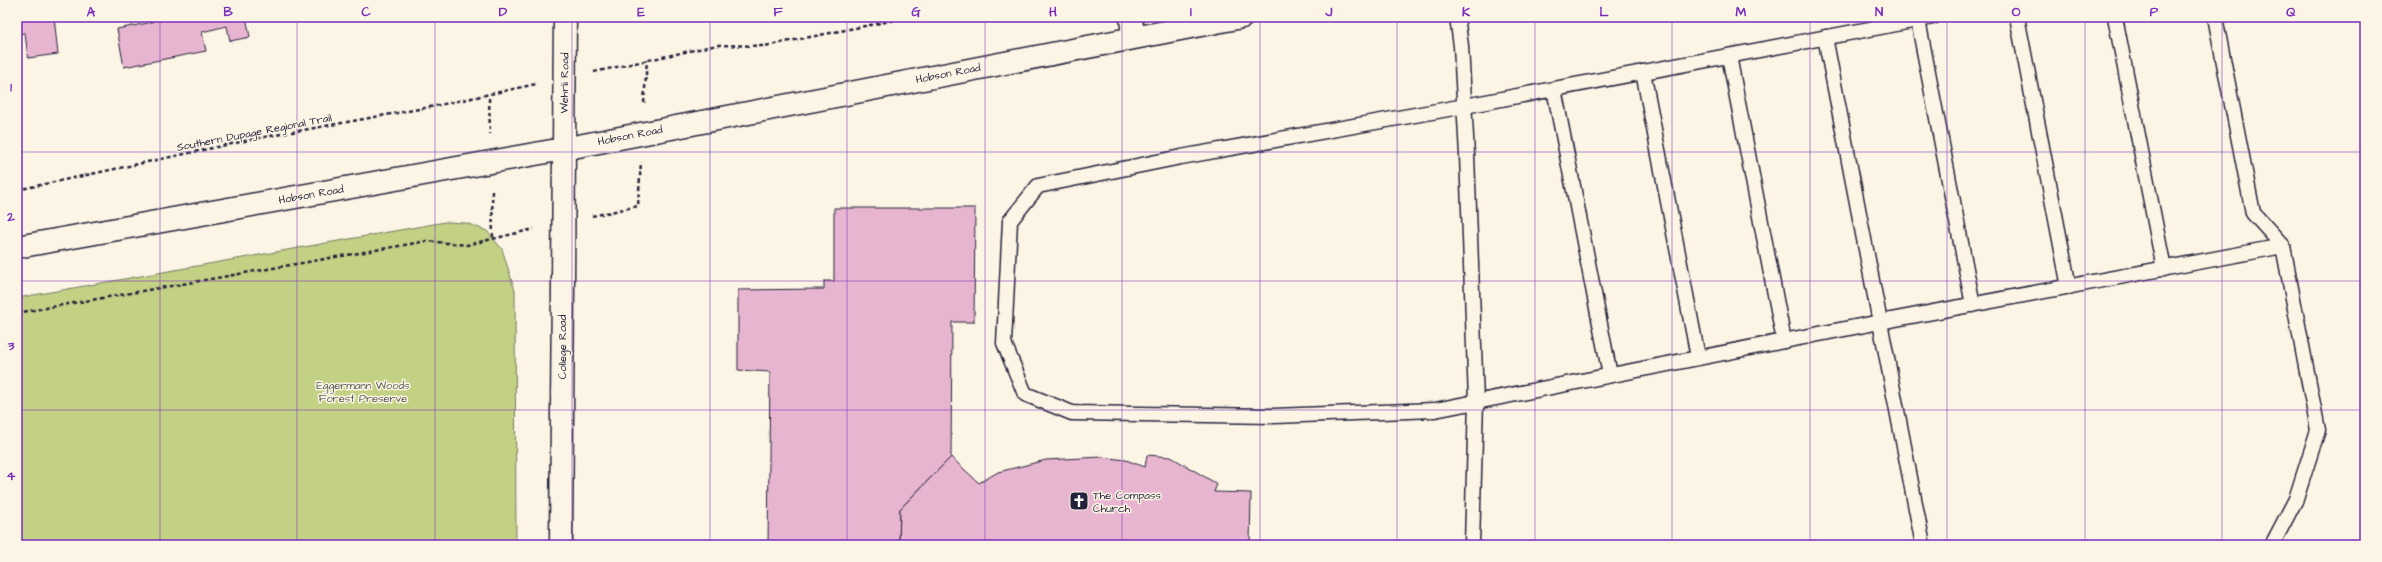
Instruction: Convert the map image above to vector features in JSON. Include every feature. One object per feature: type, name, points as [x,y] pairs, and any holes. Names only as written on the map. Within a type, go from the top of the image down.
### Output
[{"type":"main road","name":"Wehrli Road","points":[[563,148],[565,17]]},
{"type":"main road","name":"Hobson Road","points":[[17,247],[563,148],[1132,27],[1242,17]]},
{"type":"main road","name":"College Road","points":[[561,545],[563,148]]},
{"type":"lane","points":[[1457,17],[1465,106],[1476,401],[1472,545]]},
{"type":"lane","points":[[1933,17],[1465,106],[1188,155],[1038,186],[1010,221],[1004,343],[1025,394],[1072,413],[1274,416],[1435,410],[1698,357],[2283,246]]},
{"type":"lane","points":[[2017,17],[2069,287]]},
{"type":"lane","points":[[2115,17],[2164,269]]},
{"type":"lane","points":[[2215,17],[2253,212],[2283,246],[2318,430],[2296,499],[2272,545]]},
{"type":"lane","points":[[1918,20],[1973,305]]},
{"type":"lane","points":[[1826,37],[1923,545]]},
{"type":"lane","points":[[1729,56],[1784,341]]},
{"type":"lane","points":[[1643,72],[1698,357]]},
{"type":"lane","points":[[1554,89],[1610,375]]},
{"type":"path","points":[[647,60],[717,45],[765,46],[910,17]]},
{"type":"path","name":"Southern Dupage Regional Trail","points":[[17,190],[259,138],[435,106],[494,93]]},
{"type":"path","points":[[17,313],[427,242],[467,245],[493,239]]},
{"type":"green space","name":"Eggermann Woods Forest Preserve","points":[[445,222],[466,223],[487,231],[502,249],[515,291],[516,545],[17,545],[17,298]]},
{"type":"building","points":[[17,17],[54,17],[58,54],[28,58],[25,33],[17,34]]},
{"type":"building","points":[[152,17],[246,17],[250,37],[230,41],[227,26],[202,32],[206,51],[124,67],[117,29],[153,22]]},
{"type":"building","points":[[834,208],[975,208],[974,322],[952,322],[951,457],[900,509],[899,545],[768,545],[770,372],[738,370],[738,290],[824,289],[824,281],[834,281]]},
{"type":"building","name":"The Compass Church","points":[[1147,455],[1171,457],[1217,484],[1214,492],[1251,493],[1250,545],[899,545],[900,509],[951,457],[979,483],[998,472],[1046,460],[1101,457],[1126,460],[1145,467]]},
{"type":"place","name":"The Compass Church","points":[[1079,501]]}]
